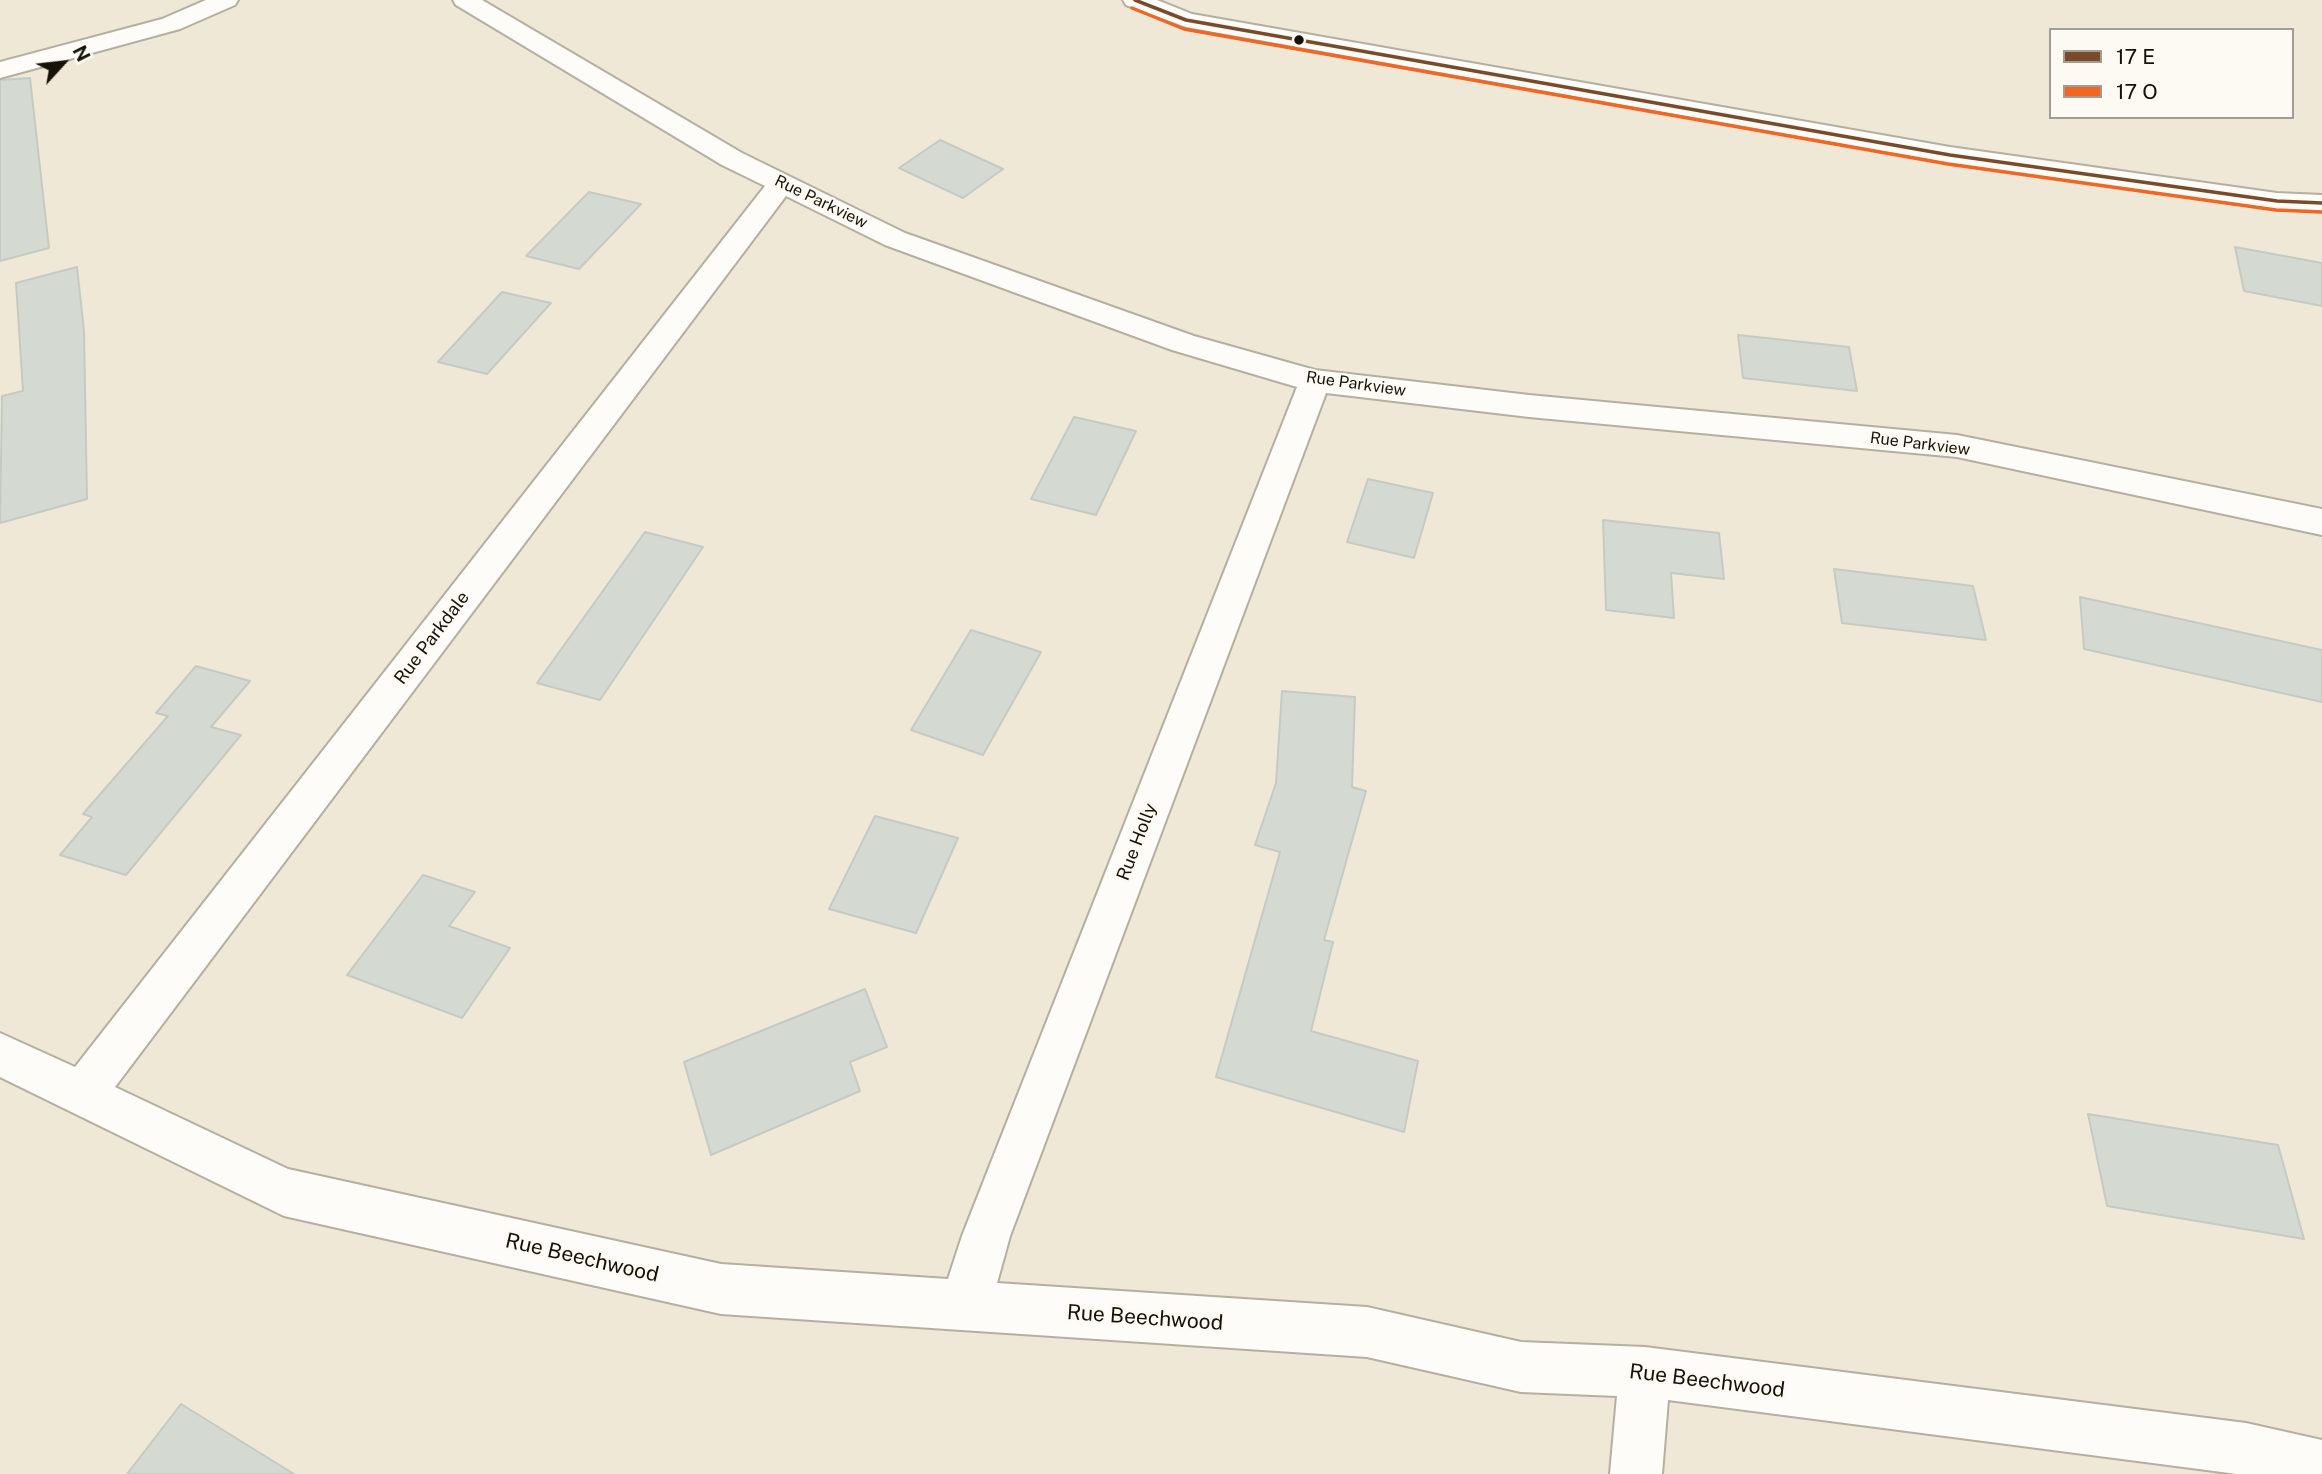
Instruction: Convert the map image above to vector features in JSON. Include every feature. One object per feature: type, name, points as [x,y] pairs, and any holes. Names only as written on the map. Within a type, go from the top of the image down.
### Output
[{"type":"street","points":[[0,70],[171,24],[226,0]]},
{"type":"street","name":"Rue Parkview","points":[[465,0],[733,159],[895,239],[1183,344],[1315,380],[1529,406],[1957,446],[2322,522]]},
{"type":"street","points":[[1135,0],[1950,155],[2277,201],[2322,203]]},
{"type":"street","name":"Rue Parkdale","points":[[82,1094],[782,183]]},
{"type":"street","name":"Rue Holly","points":[[965,1306],[990,1223],[1315,380]]},
{"type":"street","name":"Rue Beechwood","points":[[0,1054],[284,1192],[721,1289],[1367,1332],[1521,1367],[1645,1372],[2246,1449],[2322,1466]]},
{"type":"street","points":[[1636,1474],[1645,1372]]},
{"type":"building","points":[[30,78],[49,248],[0,261],[0,80]]},
{"type":"building","points":[[940,140],[1003,169],[963,198],[899,168]]},
{"type":"building","points":[[589,192],[641,204],[579,269],[526,256]]},
{"type":"building","points":[[2235,247],[2322,263],[2322,306],[2244,291]]},
{"type":"building","points":[[77,267],[84,331],[87,499],[0,523],[2,396],[23,391],[16,283]]},
{"type":"building","points":[[502,292],[551,303],[487,374],[438,362]]},
{"type":"building","points":[[1738,335],[1849,347],[1857,391],[1743,378]]},
{"type":"building","points":[[1074,417],[1136,431],[1096,515],[1031,499]]},
{"type":"building","points":[[1368,479],[1433,493],[1414,558],[1347,542]]},
{"type":"building","points":[[1603,520],[1719,533],[1724,579],[1671,573],[1674,618],[1606,610]]},
{"type":"building","points":[[645,532],[703,547],[600,700],[537,683]]},
{"type":"building","points":[[1834,569],[1973,586],[1986,640],[1842,623]]},
{"type":"building","points":[[2080,597],[2322,650],[2322,702],[2084,649]]},
{"type":"building","points":[[971,630],[1041,652],[983,755],[911,730]]},
{"type":"building","points":[[196,666],[250,681],[211,727],[241,735],[126,875],[60,855],[92,817],[83,814],[168,716],[156,713]]},
{"type":"building","points":[[1282,691],[1355,697],[1352,787],[1366,791],[1324,940],[1333,942],[1311,1031],[1418,1061],[1404,1132],[1216,1077],[1280,852],[1255,845],[1276,783]]},
{"type":"building","points":[[875,816],[958,838],[916,933],[829,909]]},
{"type":"building","points":[[423,875],[475,892],[449,926],[510,948],[462,1018],[347,975]]},
{"type":"building","points":[[865,989],[887,1047],[850,1062],[860,1091],[711,1155],[684,1062]]},
{"type":"building","points":[[2088,1114],[2278,1145],[2304,1239],[2107,1206]]},
{"type":"building","points":[[181,1404],[294,1474],[127,1474]]},
{"type":"transit line","points":[[1135,0],[1186,20],[1950,155],[2277,201],[2322,203]]},
{"type":"transit line","points":[[1132,8],[1184,29],[1948,164],[2276,210],[2322,212]]}]
